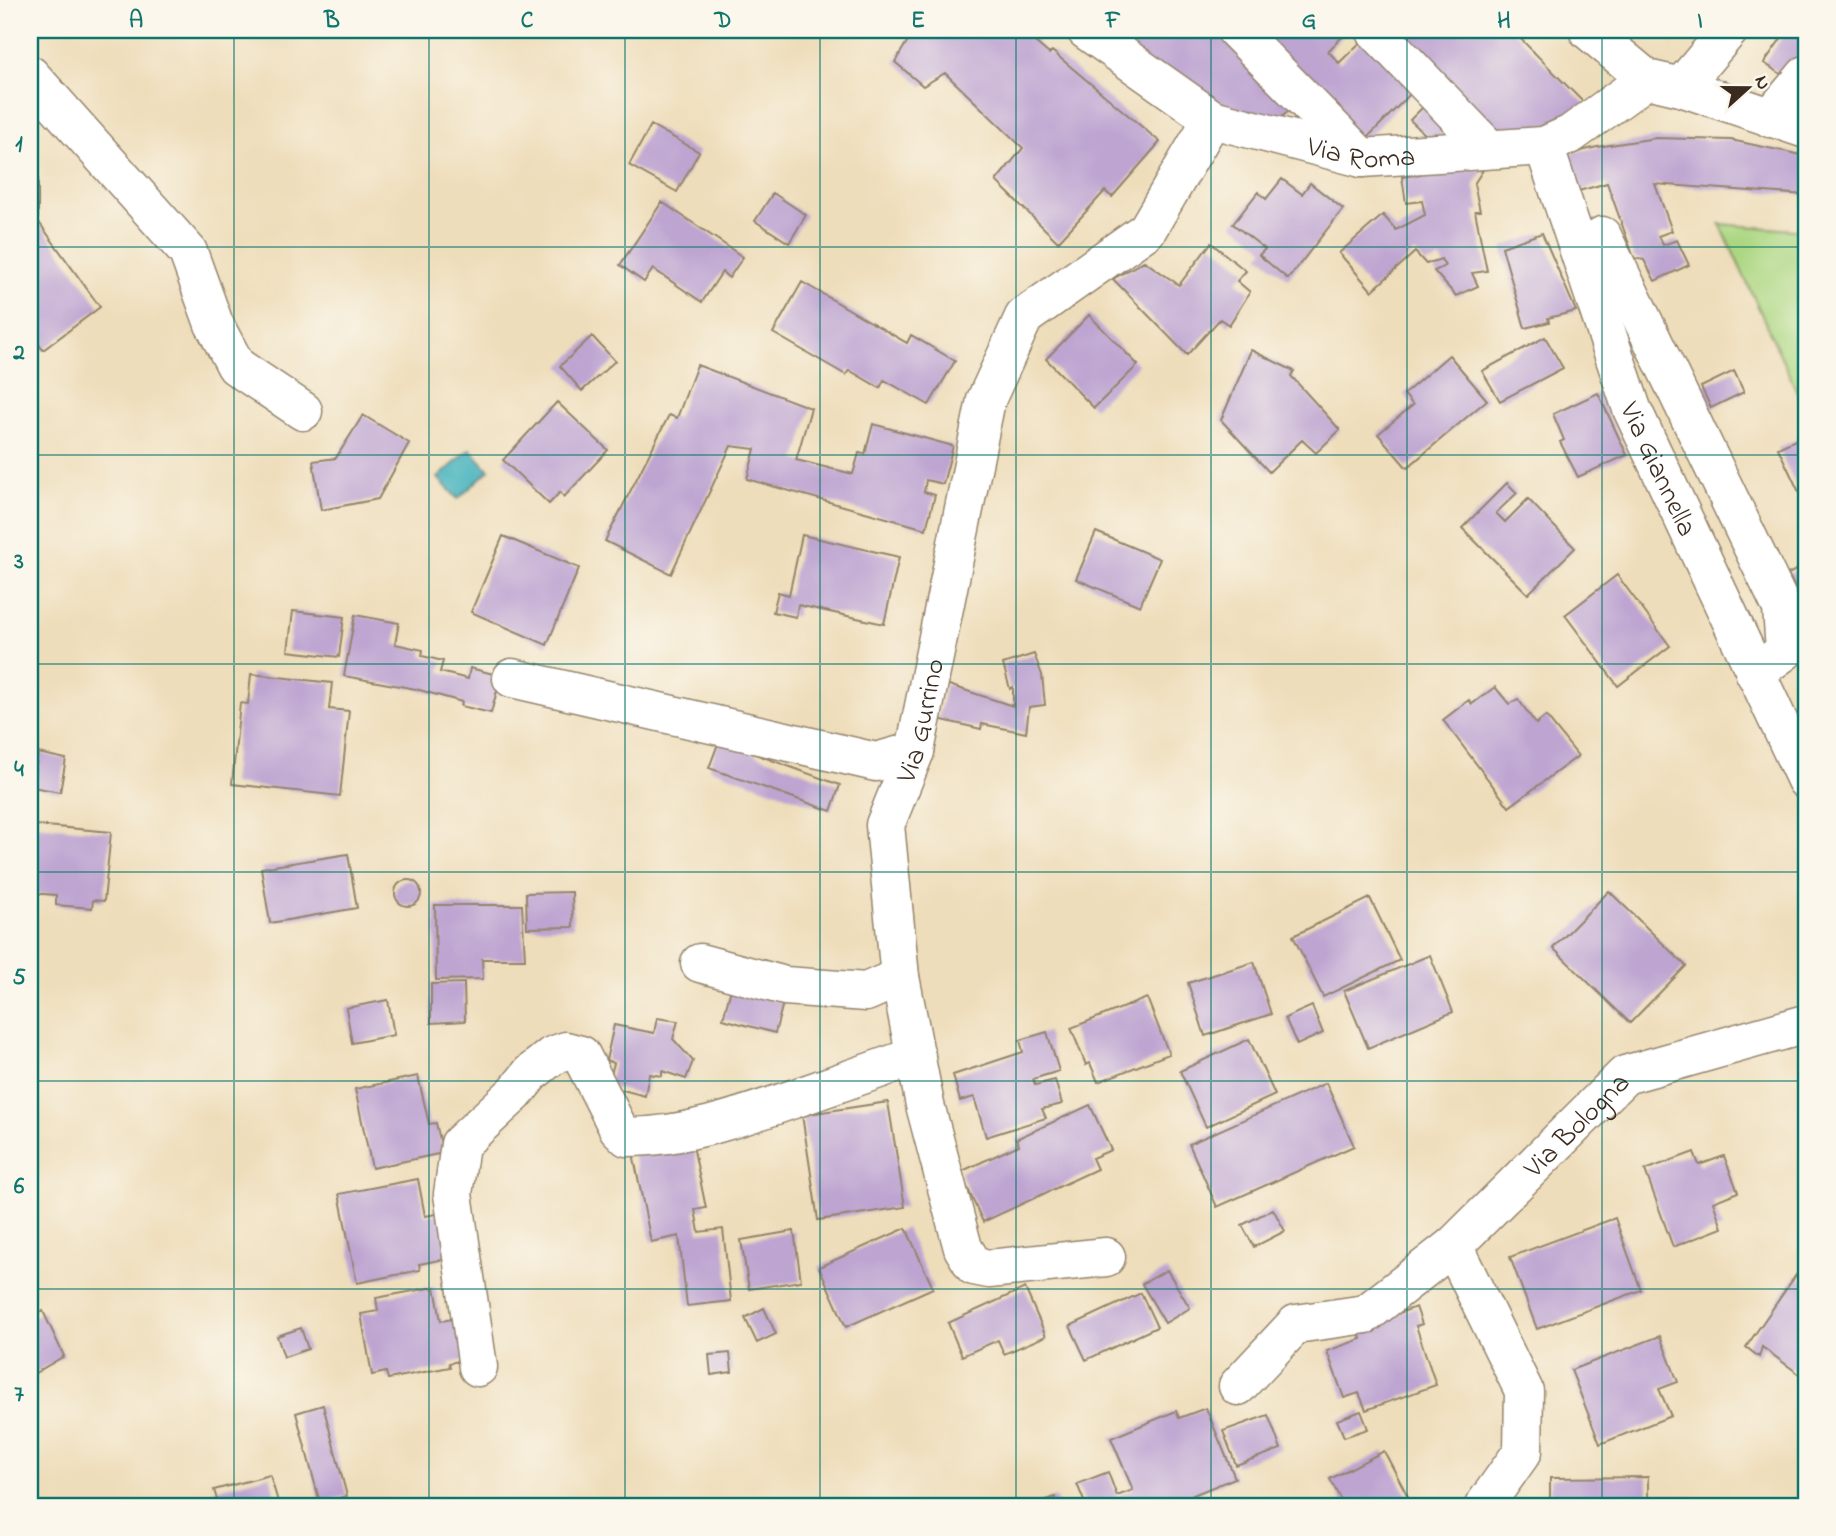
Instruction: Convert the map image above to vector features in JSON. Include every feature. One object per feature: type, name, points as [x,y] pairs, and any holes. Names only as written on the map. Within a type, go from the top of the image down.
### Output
[{"type":"street","name":"Via Roma","points":[[1086,30],[1212,119],[1362,158],[1544,146],[1664,83],[1729,30]]},
{"type":"street","points":[[1236,30],[1362,158]]},
{"type":"street","points":[[1375,30],[1489,149]]},
{"type":"street","points":[[1598,33],[1664,83],[1806,129]]},
{"type":"street","points":[[30,75],[188,252],[214,324],[236,366],[303,411]]},
{"type":"street","points":[[1770,118],[1806,75]]},
{"type":"street","name":"Via Gurrino","points":[[1106,1257],[989,1269],[974,1266],[962,1248],[925,1105],[900,977],[885,825],[915,751],[986,400],[1024,317],[1147,230],[1212,119]]},
{"type":"street","name":"Via Giannella","points":[[1544,146],[1632,410],[1806,780]]},
{"type":"street","points":[[1602,236],[1782,608],[1785,651],[1755,673]]},
{"type":"street","points":[[512,678],[876,762],[915,751]]},
{"type":"street","points":[[700,963],[785,986],[866,992],[900,977]]},
{"type":"street","name":"Via Bologna","points":[[1238,1386],[1296,1324],[1366,1314],[1453,1246],[1625,1074],[1806,1024]]},
{"type":"street","points":[[478,1367],[453,1194],[460,1143],[552,1056],[566,1051],[581,1055],[618,1128],[627,1137],[650,1137],[700,1128],[760,1111],[916,1056]]},
{"type":"street","points":[[1453,1246],[1524,1391],[1523,1451],[1484,1506]]},
{"type":"green space","points":[[1720,224],[1805,231],[1806,411]]},
{"type":"water","points":[[470,449],[489,470],[458,499],[438,478]]},
{"type":"building","points":[[914,30],[997,30],[1006,36],[1016,30],[1031,30],[1039,37],[1035,42],[1049,54],[1052,51],[1160,142],[1112,197],[1105,191],[1058,242],[996,181],[1023,148],[945,73],[923,86],[895,62]]},
{"type":"building","points":[[1107,30],[1222,30],[1294,105],[1271,128],[1188,96]]},
{"type":"building","points":[[1251,30],[1349,30],[1328,51],[1339,63],[1368,35],[1418,86],[1363,142]]},
{"type":"building","points":[[1385,30],[1512,30],[1585,104],[1555,134],[1492,137]]},
{"type":"building","points":[[1787,30],[1806,30],[1806,55],[1790,80],[1764,63]]},
{"type":"building","points":[[1430,100],[1461,132],[1430,139],[1410,120]]},
{"type":"building","points":[[651,125],[699,152],[677,192],[629,165]]},
{"type":"building","points":[[1656,138],[1731,140],[1806,156],[1806,195],[1655,184],[1672,231],[1658,236],[1663,245],[1677,240],[1689,265],[1655,281],[1644,260],[1634,258],[1607,183],[1568,194],[1557,157],[1597,147]]},
{"type":"building","points":[[1421,169],[1483,170],[1474,184],[1480,211],[1475,211],[1487,271],[1472,273],[1478,286],[1456,296],[1434,271],[1445,266],[1441,259],[1426,264],[1415,252],[1372,291],[1339,253],[1383,215],[1396,230],[1425,215],[1422,201],[1406,203],[1402,177],[1421,174]]},
{"type":"building","points":[[30,173],[38,173],[38,221],[100,307],[43,350],[30,332]]},
{"type":"building","points":[[1282,179],[1302,194],[1310,183],[1343,209],[1288,279],[1259,255],[1265,249],[1233,224],[1258,192],[1266,199]]},
{"type":"building","points":[[773,193],[806,215],[789,243],[755,221]]},
{"type":"building","points":[[662,202],[743,257],[729,278],[722,272],[702,302],[653,269],[644,282],[620,265]]},
{"type":"building","points":[[1542,233],[1576,311],[1548,318],[1549,322],[1525,328],[1502,247]]},
{"type":"building","points":[[1211,243],[1246,271],[1237,281],[1250,292],[1229,325],[1220,319],[1187,355],[1113,279],[1144,261],[1179,285]]},
{"type":"building","points":[[802,282],[907,343],[911,335],[955,361],[929,405],[884,380],[880,388],[849,370],[846,375],[773,333]]},
{"type":"building","points":[[1089,315],[1138,365],[1094,408],[1046,359]]},
{"type":"building","points":[[592,336],[615,361],[582,391],[560,366]]},
{"type":"building","points":[[1545,337],[1563,368],[1500,401],[1482,371]]},
{"type":"building","points":[[1251,350],[1294,371],[1291,376],[1340,430],[1316,453],[1302,440],[1269,472],[1221,420]]},
{"type":"building","points":[[1449,355],[1487,400],[1407,468],[1378,434],[1413,405],[1404,394]]},
{"type":"building","points":[[697,365],[811,408],[796,460],[853,474],[859,453],[865,454],[873,424],[953,446],[943,484],[926,480],[924,492],[935,495],[926,529],[747,479],[755,449],[731,446],[671,574],[605,541],[669,415],[677,418]]},
{"type":"building","points":[[1734,371],[1744,392],[1711,408],[1701,387]]},
{"type":"building","points":[[1598,393],[1627,455],[1578,477],[1560,442],[1564,440],[1553,414]]},
{"type":"building","points":[[557,402],[608,450],[564,497],[560,492],[549,504],[503,460]]},
{"type":"building","points":[[363,415],[409,443],[378,499],[321,510],[313,461],[336,458]]},
{"type":"building","points":[[1806,435],[1806,488],[1799,492],[1778,448]]},
{"type":"building","points":[[1507,483],[1517,493],[1496,513],[1505,522],[1528,499],[1575,548],[1528,594],[1462,528]]},
{"type":"building","points":[[1096,532],[1160,559],[1140,606],[1076,579]]},
{"type":"building","points":[[802,535],[899,557],[884,624],[798,605],[796,617],[773,612],[778,592],[789,595]]},
{"type":"building","points":[[503,536],[579,568],[547,645],[471,612]]},
{"type":"building","points":[[1806,565],[1806,609],[1788,574]]},
{"type":"building","points":[[1617,575],[1670,646],[1618,686],[1565,615]]},
{"type":"building","points":[[293,611],[344,617],[339,657],[288,651]]},
{"type":"building","points":[[355,615],[399,623],[395,644],[423,650],[422,656],[443,661],[440,672],[468,679],[470,668],[501,676],[491,713],[461,706],[462,702],[416,689],[344,676]]},
{"type":"building","points":[[1034,654],[1042,675],[1045,705],[1029,707],[1026,733],[982,724],[981,729],[938,719],[946,684],[1013,706],[1013,687],[1010,689],[1003,664]]},
{"type":"building","points":[[251,674],[332,683],[329,709],[349,711],[340,796],[232,784],[240,703],[248,704]]},
{"type":"building","points":[[1495,687],[1509,704],[1518,699],[1536,724],[1546,716],[1578,756],[1509,807],[1443,720],[1469,700],[1472,704]]},
{"type":"building","points":[[719,741],[840,785],[831,811],[709,768]]},
{"type":"building","points":[[38,753],[66,759],[60,792],[32,787]]},
{"type":"building","points":[[35,825],[111,832],[104,901],[93,900],[92,908],[56,905],[56,895],[30,893],[30,832],[34,833]]},
{"type":"building","points":[[348,854],[357,908],[270,923],[261,868]]},
{"type":"building","points":[[408,880],[417,884],[421,893],[417,902],[408,906],[399,902],[395,893],[399,884]]},
{"type":"building","points":[[1609,891],[1686,966],[1630,1023],[1553,948]]},
{"type":"building","points":[[572,892],[573,927],[527,928],[526,893]]},
{"type":"building","points":[[1370,898],[1400,960],[1323,997],[1293,936]]},
{"type":"building","points":[[435,905],[522,905],[525,959],[482,959],[483,979],[436,980]]},
{"type":"building","points":[[1430,955],[1453,1012],[1368,1048],[1344,991]]},
{"type":"building","points":[[1254,962],[1271,1014],[1205,1036],[1188,983]]},
{"type":"building","points":[[464,983],[465,1021],[431,1023],[431,984]]},
{"type":"building","points":[[731,989],[783,1003],[775,1033],[723,1019]]},
{"type":"building","points":[[1147,998],[1169,1054],[1098,1082],[1090,1063],[1086,1065],[1071,1028]]},
{"type":"building","points":[[388,1000],[394,1035],[352,1043],[346,1008]]},
{"type":"building","points":[[1312,1006],[1323,1033],[1297,1045],[1285,1018]]},
{"type":"building","points":[[657,1018],[678,1021],[673,1039],[693,1061],[686,1079],[662,1071],[662,1076],[649,1074],[645,1096],[608,1086],[614,1063],[606,1060],[614,1025],[654,1033]]},
{"type":"building","points":[[1047,1032],[1059,1071],[1033,1079],[1035,1085],[1055,1080],[1062,1104],[1042,1109],[1046,1118],[986,1137],[974,1097],[960,1101],[953,1075],[1023,1052],[1020,1040]]},
{"type":"building","points":[[1249,1039],[1275,1095],[1206,1127],[1180,1071]]},
{"type":"building","points":[[418,1076],[429,1124],[436,1123],[443,1153],[372,1168],[355,1089]]},
{"type":"building","points":[[1326,1083],[1354,1146],[1217,1207],[1189,1144]]},
{"type":"building","points":[[888,1102],[905,1207],[818,1220],[802,1115]]},
{"type":"building","points":[[1090,1105],[1111,1150],[1092,1158],[1097,1169],[983,1222],[960,1172],[1019,1145],[1016,1139]]},
{"type":"building","points":[[692,1141],[706,1208],[695,1210],[699,1232],[723,1229],[731,1301],[687,1306],[679,1236],[651,1242],[633,1153]]},
{"type":"building","points":[[1694,1152],[1699,1165],[1724,1156],[1738,1192],[1713,1202],[1722,1228],[1673,1247],[1645,1170]]},
{"type":"building","points":[[418,1179],[425,1216],[442,1213],[450,1258],[419,1264],[420,1270],[357,1283],[339,1194]]},
{"type":"building","points":[[1273,1209],[1285,1231],[1254,1247],[1242,1225]]},
{"type":"building","points":[[1615,1218],[1641,1290],[1537,1329],[1510,1257]]},
{"type":"building","points":[[906,1228],[933,1288],[846,1327],[819,1267]]},
{"type":"building","points":[[794,1231],[801,1281],[749,1289],[741,1240]]},
{"type":"building","points":[[1167,1270],[1190,1308],[1165,1323],[1142,1284]]},
{"type":"building","points":[[1796,1275],[1806,1283],[1806,1379],[1762,1347],[1759,1357],[1746,1347]]},
{"type":"building","points":[[435,1287],[441,1321],[457,1318],[465,1360],[449,1363],[450,1367],[388,1379],[386,1372],[372,1375],[361,1314],[378,1311],[376,1298]]},
{"type":"building","points":[[1025,1288],[1046,1336],[1004,1354],[998,1340],[962,1356],[948,1323]]},
{"type":"building","points":[[1141,1293],[1157,1327],[1086,1360],[1070,1326]]},
{"type":"building","points":[[1416,1307],[1422,1324],[1416,1326],[1436,1385],[1366,1410],[1359,1393],[1344,1398],[1327,1351],[1361,1339],[1357,1328]]},
{"type":"building","points":[[764,1308],[776,1334],[757,1343],[745,1318]]},
{"type":"building","points":[[43,1311],[64,1356],[30,1376],[30,1319]]},
{"type":"building","points":[[301,1328],[308,1349],[284,1357],[277,1336]]},
{"type":"building","points":[[1660,1336],[1678,1382],[1659,1389],[1671,1416],[1600,1444],[1571,1370]]},
{"type":"building","points":[[730,1353],[732,1372],[711,1375],[709,1355]]},
{"type":"building","points":[[323,1405],[347,1496],[320,1503],[296,1413]]},
{"type":"building","points":[[1206,1408],[1235,1478],[1171,1504],[1172,1506],[1086,1506],[1077,1484],[1108,1472],[1117,1496],[1133,1490],[1111,1438],[1176,1411],[1179,1418]]},
{"type":"building","points":[[1361,1411],[1368,1429],[1344,1437],[1337,1420]]},
{"type":"building","points":[[1268,1415],[1281,1449],[1236,1465],[1223,1431]]},
{"type":"building","points":[[1384,1451],[1413,1506],[1344,1506],[1330,1479]]},
{"type":"building","points":[[270,1475],[279,1505],[287,1503],[288,1506],[219,1506],[214,1490]]},
{"type":"building","points":[[1648,1477],[1648,1506],[1550,1506],[1550,1478]]},
{"type":"building","points":[[1055,1497],[1059,1506],[1031,1506]]}]
